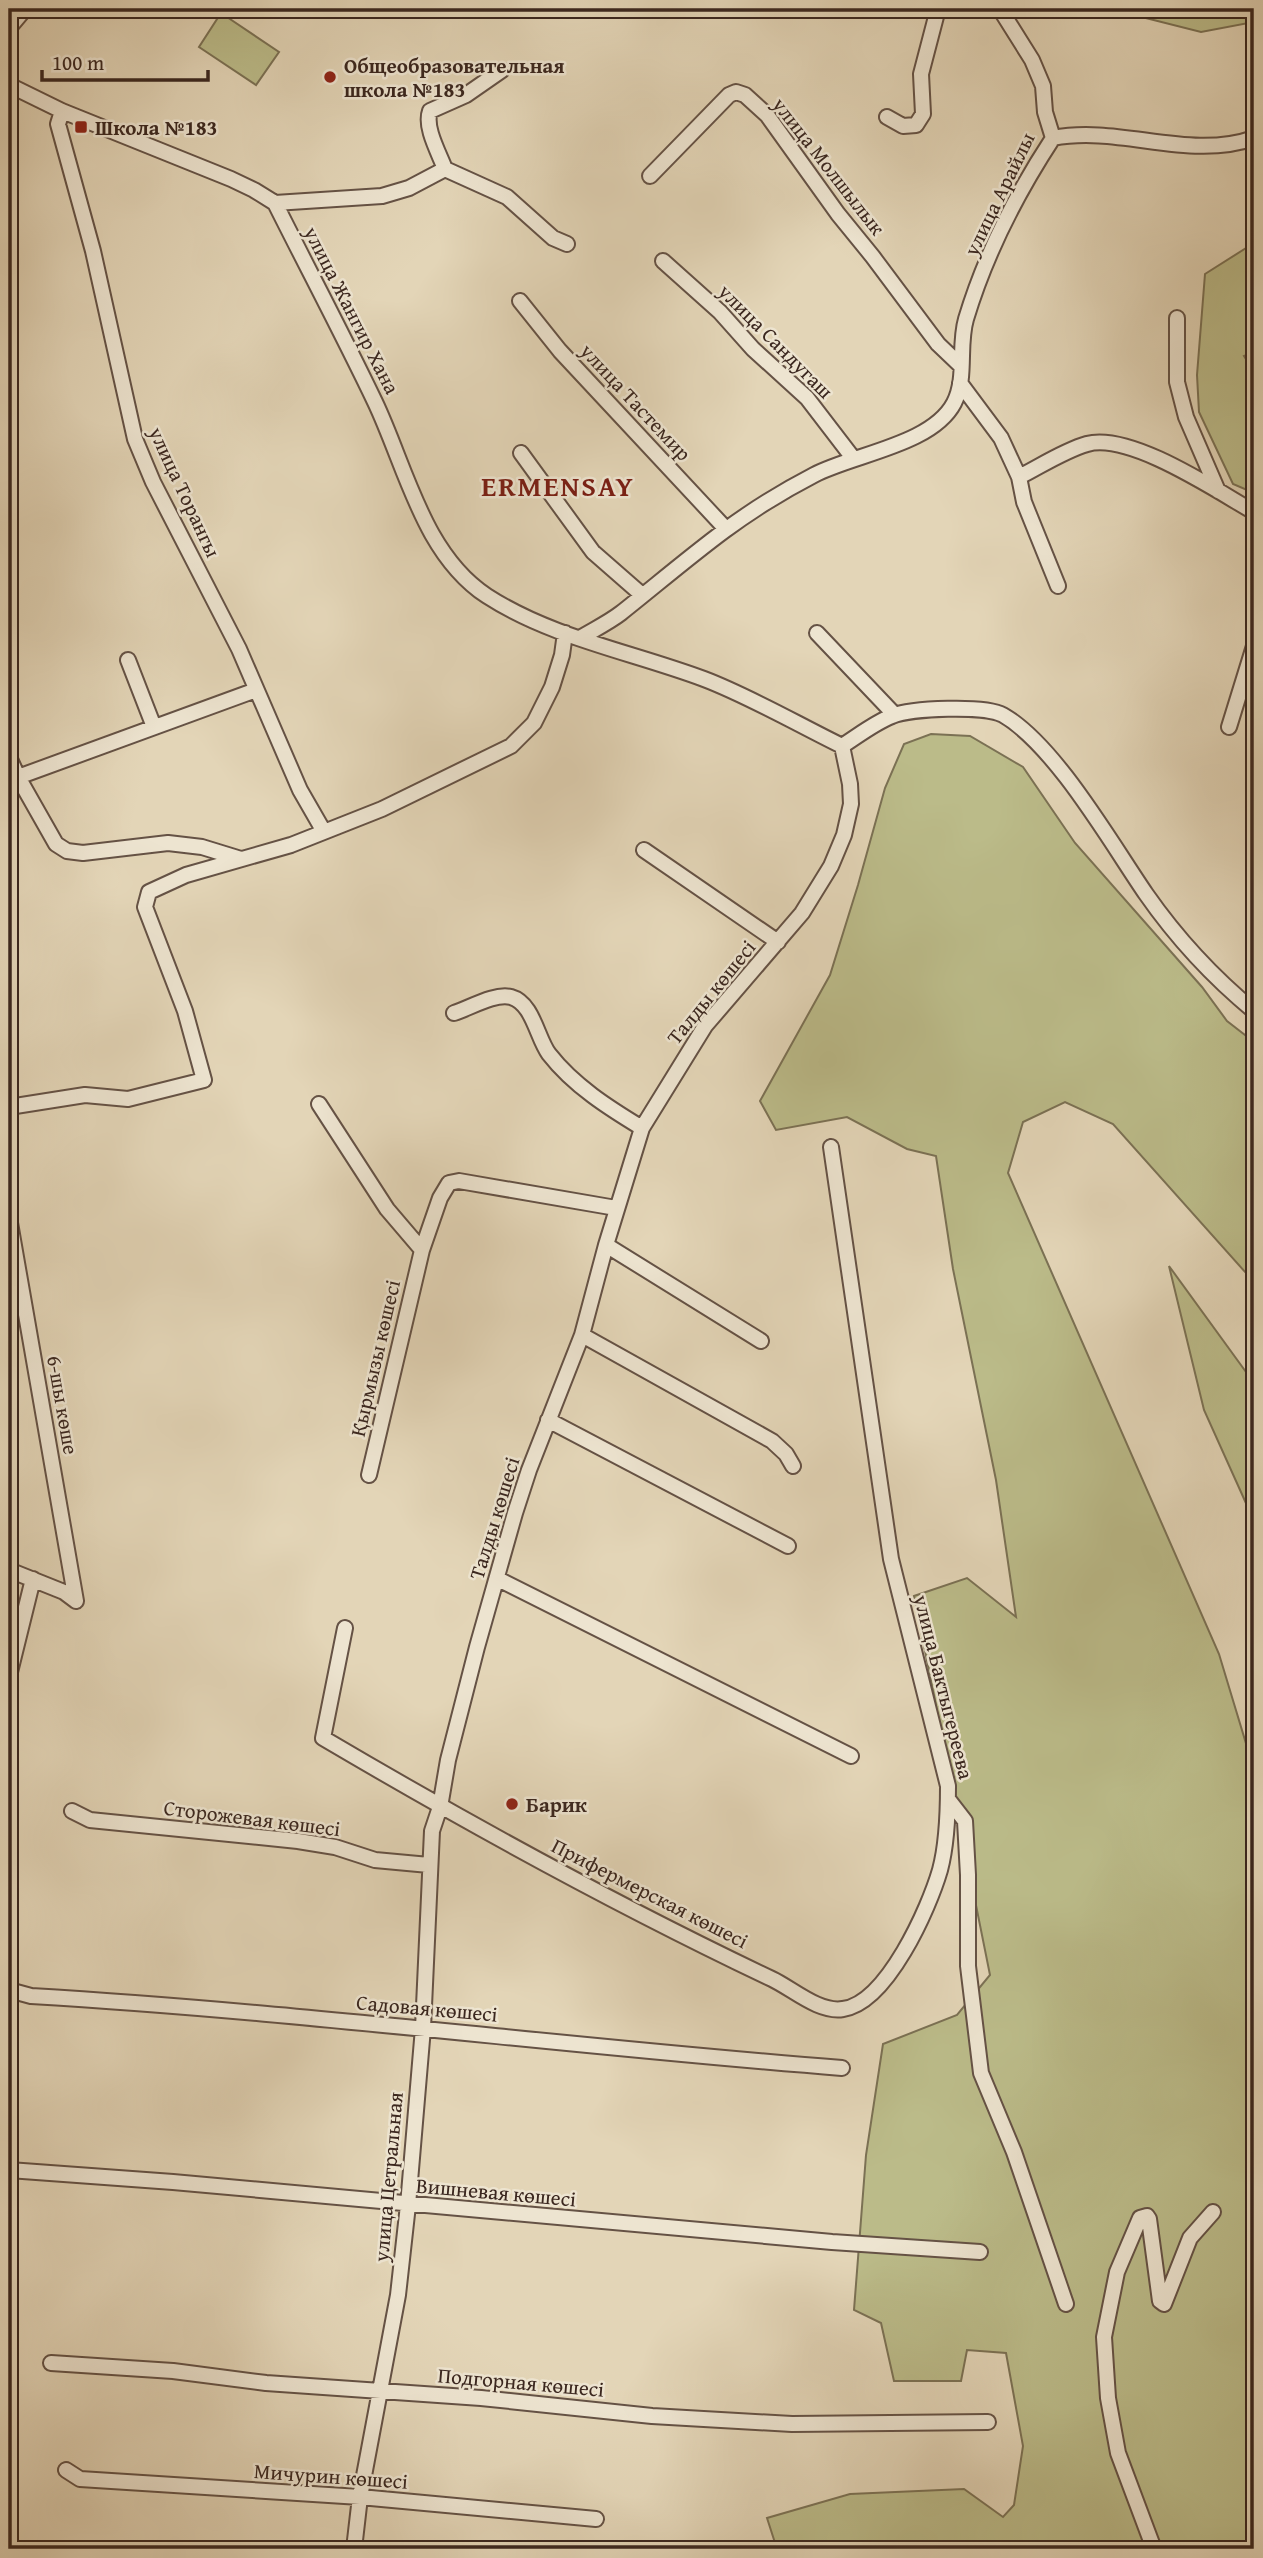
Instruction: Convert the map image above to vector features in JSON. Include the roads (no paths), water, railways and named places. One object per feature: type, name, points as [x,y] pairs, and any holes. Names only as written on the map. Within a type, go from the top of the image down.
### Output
[{"type":"street","points":[[9,28],[25,9]]},
{"type":"street","points":[[887,117],[903,126],[916,125],[923,114],[921,74],[938,9]]},
{"type":"street","name":"улица Арайлы","points":[[960,365],[965,321],[995,245],[1053,138],[1045,112],[1043,86],[1032,60],[1000,9]]},
{"type":"street","points":[[502,71],[466,95],[430,111],[429,125],[446,169],[507,197],[553,238],[566,244]]},
{"type":"street","points":[[9,85],[62,111],[231,179],[275,203],[382,196],[409,188],[446,169]]},
{"type":"street","name":"улица Молшылык","points":[[650,176],[729,95],[736,92],[745,95],[767,115],[838,214],[938,344],[960,365]]},
{"type":"street","name":"улица Торангы","points":[[62,111],[58,124],[93,251],[135,439],[153,482],[239,649],[300,790],[323,830]]},
{"type":"street","points":[[1053,138],[1074,134],[1117,135],[1192,146],[1213,146],[1254,138]]},
{"type":"street","name":"улица Жангир Хана","points":[[275,203],[388,431],[419,508],[431,532],[456,569],[486,595],[565,634],[706,679],[842,746]]},
{"type":"street","name":"улица Сандугаш","points":[[663,261],[720,312],[753,349],[807,398],[853,458]]},
{"type":"street","name":"улица Тастемир","points":[[520,300],[560,351],[726,529]]},
{"type":"street","points":[[1177,318],[1177,382],[1186,417],[1218,491]]},
{"type":"street","points":[[580,638],[619,615],[641,594],[726,529],[815,474],[911,438],[929,428],[942,418],[954,403],[960,383],[960,365]]},
{"type":"street","points":[[960,383],[1001,438],[1019,477],[1024,502],[1058,586]]},
{"type":"street","points":[[1019,477],[1089,443],[1118,444],[1151,455],[1254,512]]},
{"type":"street","points":[[521,453],[593,552],[641,594]]},
{"type":"street","points":[[817,633],[894,715]]},
{"type":"street","points":[[9,1107],[85,1095],[128,1099],[204,1080],[185,1011],[145,907],[149,892],[186,875],[291,845],[323,830],[382,809],[511,746],[534,723],[552,687],[565,634]]},
{"type":"street","points":[[1229,727],[1254,646]]},
{"type":"street","points":[[128,660],[154,727]]},
{"type":"street","points":[[13,776],[257,690]]},
{"type":"street","points":[[842,746],[894,715],[955,708],[1001,714],[1033,740],[1065,777],[1148,897],[1192,951],[1231,992],[1254,1011]]},
{"type":"street","name":"Талды көшесі","points":[[440,1807],[448,1760],[515,1513],[582,1335],[642,1128],[705,1026],[802,913],[824,878],[844,835],[851,804],[842,746]]},
{"type":"street","points":[[9,757],[13,776],[55,844],[67,851],[83,853],[168,843],[202,847],[242,860]]},
{"type":"street","points":[[643,850],[778,942]]},
{"type":"street","points":[[454,1013],[497,998],[510,997],[522,1003],[548,1053],[600,1102],[642,1128]]},
{"type":"street","points":[[319,1104],[387,1209],[422,1250]]},
{"type":"street","name":"улица Бактыгереева","points":[[831,1147],[891,1559],[941,1754],[948,1799],[965,1821],[968,1966],[981,2073],[1014,2152],[1066,2304]]},
{"type":"street","name":"Қырмызы көшесі","points":[[369,1475],[422,1250],[440,1198],[449,1183],[459,1181],[617,1208]]},
{"type":"street","name":"6-шы көше","points":[[9,1217],[76,1601],[64,1592],[33,1579]]},
{"type":"street","points":[[606,1245],[761,1341]]},
{"type":"street","points":[[582,1335],[772,1441],[786,1454],[793,1466]]},
{"type":"street","points":[[548,1420],[788,1546]]},
{"type":"street","points":[[9,1570],[33,1579],[9,1676]]},
{"type":"street","points":[[498,1579],[851,1756]]},
{"type":"street","name":"Прифермерская көшесі","points":[[345,1628],[323,1738],[440,1807],[703,1947],[775,1980],[830,2010],[847,2009],[872,1996],[887,1977],[919,1922],[940,1870],[948,1799]]},
{"type":"street","name":"улица Цетральная","points":[[354,2549],[360,2497],[398,2295],[423,2028],[429,1865],[432,1831],[440,1807]]},
{"type":"street","name":"Сторожевая көшесі","points":[[72,1811],[90,1820],[298,1841],[335,1847],[375,1860],[429,1865]]},
{"type":"street","name":"Садовая көшесі","points":[[9,1990],[31,1996],[115,2001],[842,2067]]},
{"type":"street","name":"Вишневая көшесі","points":[[9,2170],[173,2182],[832,2242],[981,2252]]},
{"type":"street","points":[[1154,2549],[1118,2453],[1108,2398],[1104,2337],[1117,2272],[1140,2218],[1144,2216],[1149,2219],[1160,2301],[1164,2304],[1190,2238],[1213,2212]]},
{"type":"street","name":"Подгорная көшесі","points":[[51,2363],[173,2371],[266,2383],[481,2398],[652,2416],[792,2424],[988,2422]]},
{"type":"street","name":"Мичурин көшесі","points":[[66,2470],[80,2479],[360,2497],[596,2519]]},
{"type":"place","name":"Общеобразовательная школа №183","points":[[330,77]]},
{"type":"place","name":"Школа №183","points":[[81,127]]},
{"type":"place","name":"Барик","points":[[512,1804]]},
{"type":"district","name":"ERMENSAY","points":[[558,485]]}]
